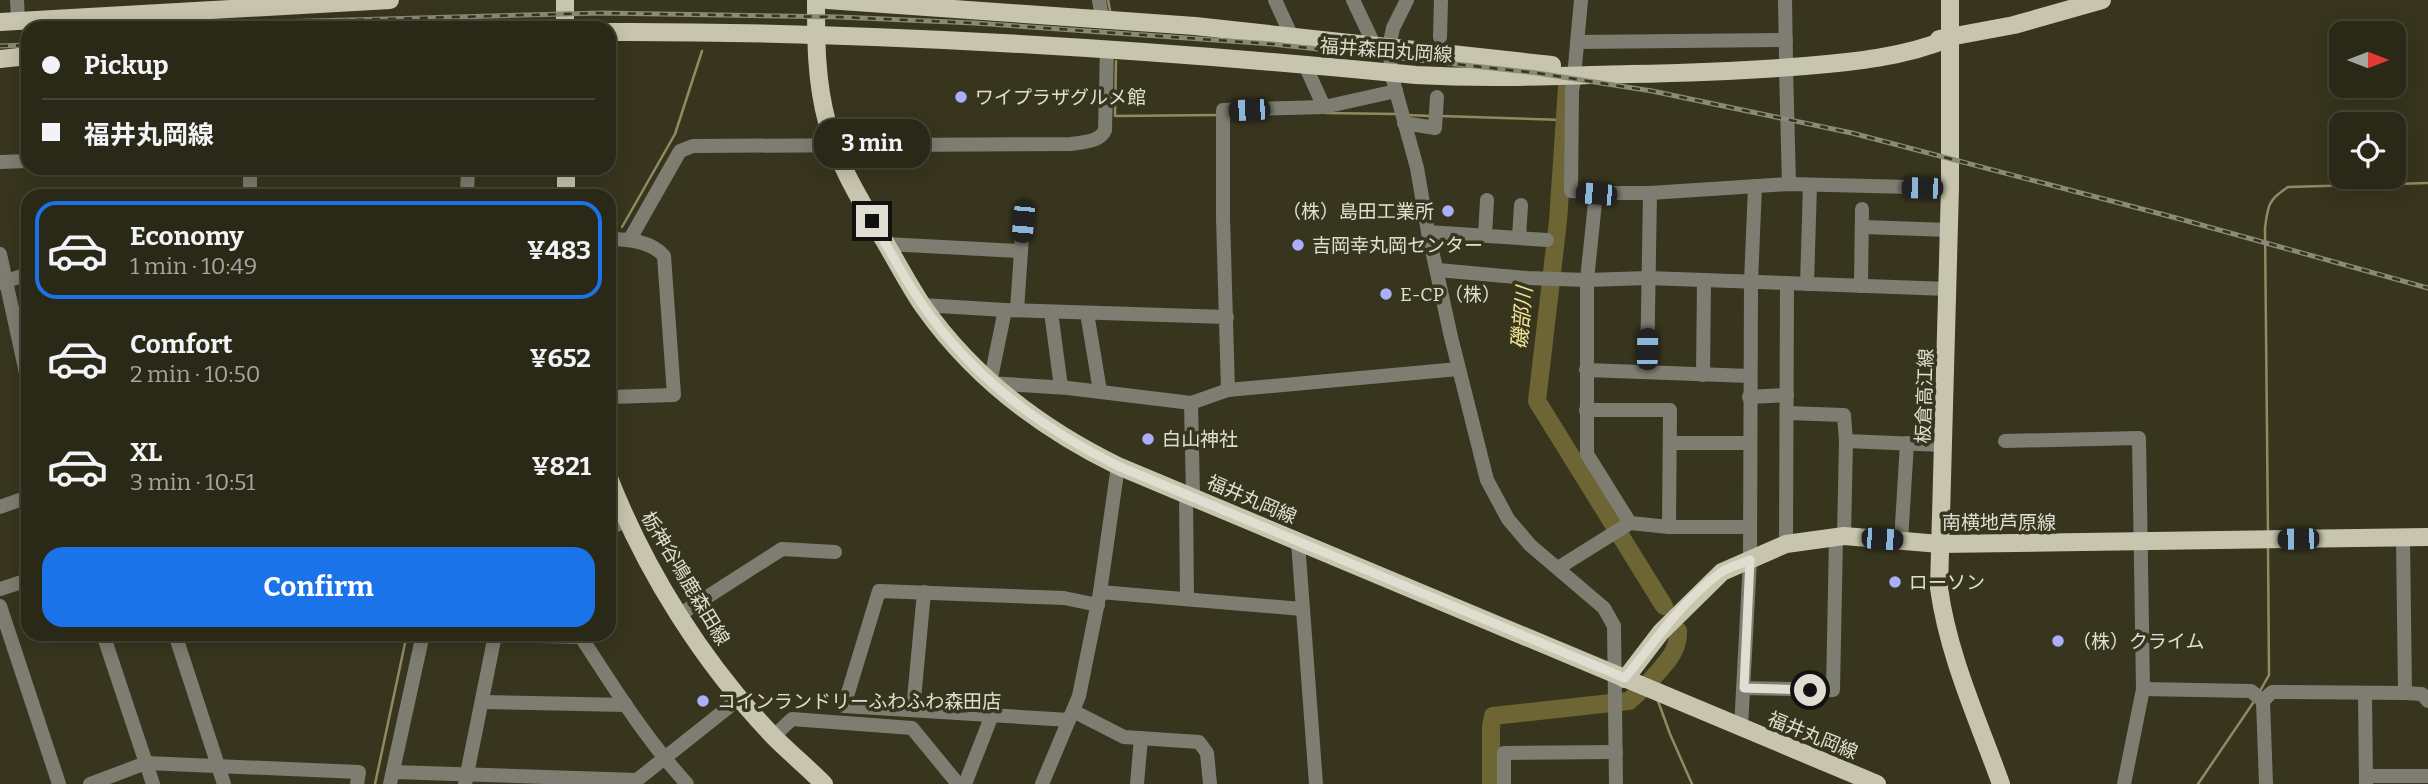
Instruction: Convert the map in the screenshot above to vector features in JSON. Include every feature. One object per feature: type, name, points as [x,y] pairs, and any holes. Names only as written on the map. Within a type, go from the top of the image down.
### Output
[{"type":"main road","points":[[0,22],[249,4],[390,0]]},
{"type":"main road","points":[[565,0],[565,21]]},
{"type":"main road","name":"福井丸岡線","points":[[816,0],[819,88],[834,144],[859,198],[922,305],[946,336],[990,383],[1056,433],[1118,466],[1869,782]]},
{"type":"main road","name":"福井森田丸岡線","points":[[827,0],[1100,9],[1293,37],[1569,71]]},
{"type":"main road","name":"板倉高江線","points":[[1950,0],[1950,188],[1939,588],[1942,612],[2001,784]]},
{"type":"main road","name":"福井森田丸岡線","points":[[816,35],[1107,48],[1454,76],[1868,59],[2014,25],[2102,0]]},
{"type":"main road","points":[[616,32],[816,35]]},
{"type":"main road","points":[[0,58],[21,56]]},
{"type":"main road","name":"栃神谷鳴鹿森田線","points":[[616,496],[626,521],[679,615],[704,653],[774,736],[824,784]]},
{"type":"main road","name":"南横地芦原線","points":[[1620,677],[1692,599],[1721,572],[1786,544],[1840,537],[1940,544],[2428,537]]},
{"type":"street","points":[[17,0],[18,21]]},
{"type":"street","points":[[1275,0],[1293,37]]},
{"type":"street","points":[[1353,0],[1371,38],[1371,46]]},
{"type":"street","points":[[1407,0],[1393,28],[1391,73],[1417,168],[1458,369],[1487,480],[1508,519],[1530,545],[1604,608],[1614,626],[1620,677],[1616,784]]},
{"type":"street","points":[[1440,37],[1441,0]]},
{"type":"street","points":[[1581,0],[1577,42],[1569,71],[1572,91],[1571,191],[1596,194],[1650,193],[1789,184],[1950,188]]},
{"type":"street","points":[[1785,0],[1789,184]]},
{"type":"street","points":[[1577,42],[1786,40]]},
{"type":"street","points":[[630,239],[680,151],[693,146],[1071,144],[1096,139],[1103,136],[1105,130],[1107,48]]},
{"type":"street","points":[[1305,65],[1324,107]]},
{"type":"street","points":[[1228,390],[1223,110],[1324,107],[1396,91]]},
{"type":"street","points":[[1404,123],[1435,128],[1437,97]]},
{"type":"street","points":[[0,162],[21,161]]},
{"type":"street","points":[[1807,284],[1810,185]]},
{"type":"street","points":[[1741,728],[1750,560],[1749,397],[1755,186]]},
{"type":"street","points":[[1647,372],[1650,193]]},
{"type":"street","points":[[1596,194],[1587,280],[1587,454],[1623,528]]},
{"type":"street","points":[[1485,235],[1487,200]]},
{"type":"street","points":[[1519,237],[1521,205]]},
{"type":"street","points":[[1861,286],[1862,209]]},
{"type":"street","points":[[1023,222],[1011,310],[990,383],[1061,387],[1191,403],[1228,390],[1458,369]]},
{"type":"street","points":[[1863,227],[1949,230]]},
{"type":"street","points":[[1428,232],[1547,240]]},
{"type":"street","points":[[616,239],[630,239],[659,250],[664,256],[674,394],[616,397]]},
{"type":"street","points":[[886,244],[1020,251]]},
{"type":"street","points":[[0,254],[3,282],[21,354]]},
{"type":"street","points":[[1438,270],[1553,279],[1648,278],[1948,289]]},
{"type":"street","points":[[3,282],[21,276]]},
{"type":"street","points":[[1703,375],[1704,280]]},
{"type":"street","points":[[1786,544],[1787,284]]},
{"type":"street","points":[[922,305],[1227,317]]},
{"type":"street","points":[[1051,312],[1061,387]]},
{"type":"street","points":[[1087,313],[1100,391]]},
{"type":"street","points":[[1586,370],[1750,376]]},
{"type":"street","points":[[1749,397],[1787,395]]},
{"type":"street","points":[[1187,599],[1191,403]]},
{"type":"street","points":[[1586,410],[1670,410],[1669,527]]},
{"type":"street","points":[[1744,688],[1833,690],[1846,441],[1844,415],[1787,413]]},
{"type":"street","points":[[2004,441],[2139,438],[2143,689],[2124,784]]},
{"type":"street","points":[[1846,441],[1943,445]]},
{"type":"street","points":[[1670,443],[1749,443]]},
{"type":"street","points":[[1901,541],[1907,443]]},
{"type":"street","points":[[1042,784],[1082,683],[1099,599],[1118,466]]},
{"type":"street","points":[[0,507],[21,500]]},
{"type":"street","points":[[616,525],[626,521]]},
{"type":"street","points":[[1558,568],[1623,528],[1750,527]]},
{"type":"street","points":[[2403,538],[2404,693]]},
{"type":"street","points":[[1298,542],[1316,784]]},
{"type":"street","points":[[679,615],[782,549],[835,552]]},
{"type":"street","points":[[0,589],[21,582]]},
{"type":"street","points":[[1210,784],[1207,753],[1199,742],[1124,737],[1071,715],[992,715],[844,706],[879,591],[1099,599],[1187,599],[1303,609]]},
{"type":"street","points":[[913,710],[924,593]]},
{"type":"street","points":[[0,606],[59,784]]},
{"type":"street","points":[[105,641],[153,784]]},
{"type":"street","points":[[177,641],[224,784]]},
{"type":"street","points":[[421,641],[392,778],[637,780],[740,698]]},
{"type":"street","points":[[466,779],[494,641]]},
{"type":"street","points":[[583,641],[665,760],[687,784]]},
{"type":"street","points":[[2143,689],[2252,691],[2263,701],[2266,784]]},
{"type":"street","points":[[2263,701],[2272,692],[2422,694],[2428,701]]},
{"type":"street","points":[[2365,694],[2365,780],[2428,776]]},
{"type":"street","points":[[482,702],[626,705]]},
{"type":"street","points":[[965,784],[992,715]]},
{"type":"street","points":[[774,736],[792,719],[912,728],[958,784]]},
{"type":"street","points":[[1137,784],[1141,738]]},
{"type":"street","points":[[1504,784],[1504,753],[1616,752]]},
{"type":"street","points":[[90,784],[146,764],[359,772],[356,784]]},
{"type":"waterway","points":[[1108,0],[1110,10]]},
{"type":"waterway","points":[[622,227],[675,134],[702,51]]},
{"type":"waterway","points":[[1116,61],[1115,116],[1218,115]]},
{"type":"waterway","name":"磯部川","points":[[1567,87],[1558,221],[1537,401],[1664,606]]},
{"type":"waterway","points":[[1326,113],[1396,114]]},
{"type":"waterway","points":[[1406,115],[1431,116]]},
{"type":"waterway","points":[[1441,116],[1564,120]]},
{"type":"waterway","points":[[2268,533],[2265,228],[2270,204],[2288,187],[2428,183]]},
{"type":"waterway","points":[[2260,691],[2269,675],[2268,546]]},
{"type":"waterway","name":"磯部川","points":[[1651,680],[1673,652],[1678,631]]},
{"type":"waterway","points":[[375,784],[406,641]]},
{"type":"waterway","name":"磯部川","points":[[1491,784],[1493,716],[1629,701],[1639,692]]},
{"type":"waterway","points":[[2198,784],[2255,700]]},
{"type":"waterway","points":[[1658,701],[1692,784]]},
{"type":"railway","points":[[312,21],[600,13],[839,17],[974,23],[1272,44],[1537,73],[1652,91],[1852,133],[2180,219],[2428,288]]},
{"type":"railway","points":[[0,46],[21,45]]},
{"type":"place","name":"ワイプラザグルメ館","points":[[961,97]]},
{"type":"place","name":"（株）島田工業所","points":[[1448,211]]},
{"type":"place","name":"吉岡幸丸岡センター","points":[[1298,245]]},
{"type":"place","name":"E-CP（株）","points":[[1386,294]]},
{"type":"place","name":"白山神社","points":[[1148,439]]},
{"type":"place","name":"ローソン","points":[[1895,582]]},
{"type":"place","name":"（株）クライム","points":[[2058,641]]},
{"type":"place","name":"コインランドリーふわふわ森田店","points":[[703,701]]},
{"type":"route","points":[[872,221],[922,305],[962,355],[990,383],[1056,433],[1118,466],[1625,678],[1661,632],[1692,599],[1721,572],[1750,560],[1744,688],[1810,690]]}]
